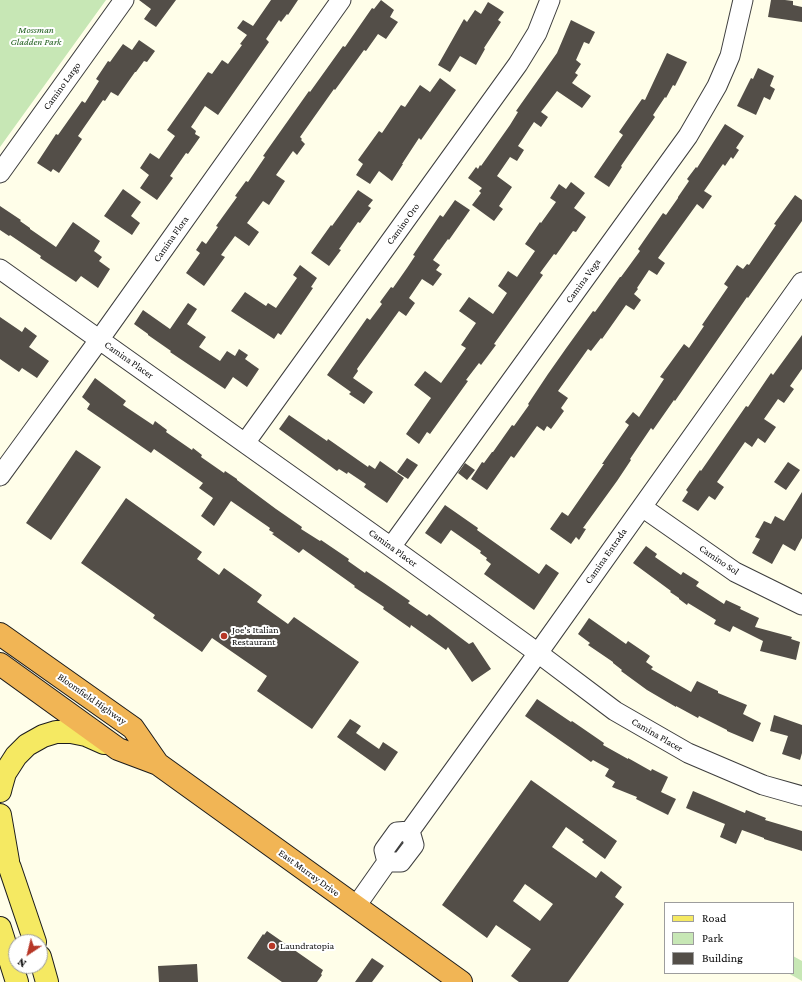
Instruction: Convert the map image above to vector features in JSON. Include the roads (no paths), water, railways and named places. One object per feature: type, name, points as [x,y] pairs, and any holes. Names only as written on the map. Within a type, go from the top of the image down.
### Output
[{"type":"highway","name":"Bloomfield Highway","points":[[0,634],[132,728],[158,764]]},
{"type":"highway","points":[[0,664],[118,749],[158,764]]},
{"type":"highway","name":"East Murray Drive","points":[[158,764],[461,982]]},
{"type":"main road","points":[[0,791],[6,773],[16,756],[27,745],[43,736],[56,732],[71,732],[86,735],[118,749]]},
{"type":"main road","points":[[0,816],[10,868]]},
{"type":"main road","points":[[0,847],[10,868],[32,934]]},
{"type":"main road","points":[[0,928],[17,982]]},
{"type":"street","name":"Camino Largo","points":[[0,173],[124,0]]},
{"type":"street","name":"Camina Flora","points":[[0,476],[99,340],[341,0]]},
{"type":"street","name":"Camino Oro","points":[[245,443],[518,64],[537,33],[550,0]]},
{"type":"street","name":"Camina Vega","points":[[391,546],[688,136],[717,86],[730,56],[743,0]]},
{"type":"street","name":"Camina Placer","points":[[0,270],[391,546],[615,711],[688,753],[763,785],[802,796]]},
{"type":"street","name":"Camina Entrada","points":[[356,906],[387,862],[384,850],[397,832],[410,831],[802,282]]},
{"type":"street","name":"Camino Sol","points":[[642,507],[735,572],[802,605]]},
{"type":"place","name":"Joe's Italian Restaurant","points":[[224,636]]},
{"type":"place","name":"Laundratopia","points":[[272,946]]},
{"type":"park label","name":"Mossman Gladden Park","points":[[36,36]]}]
